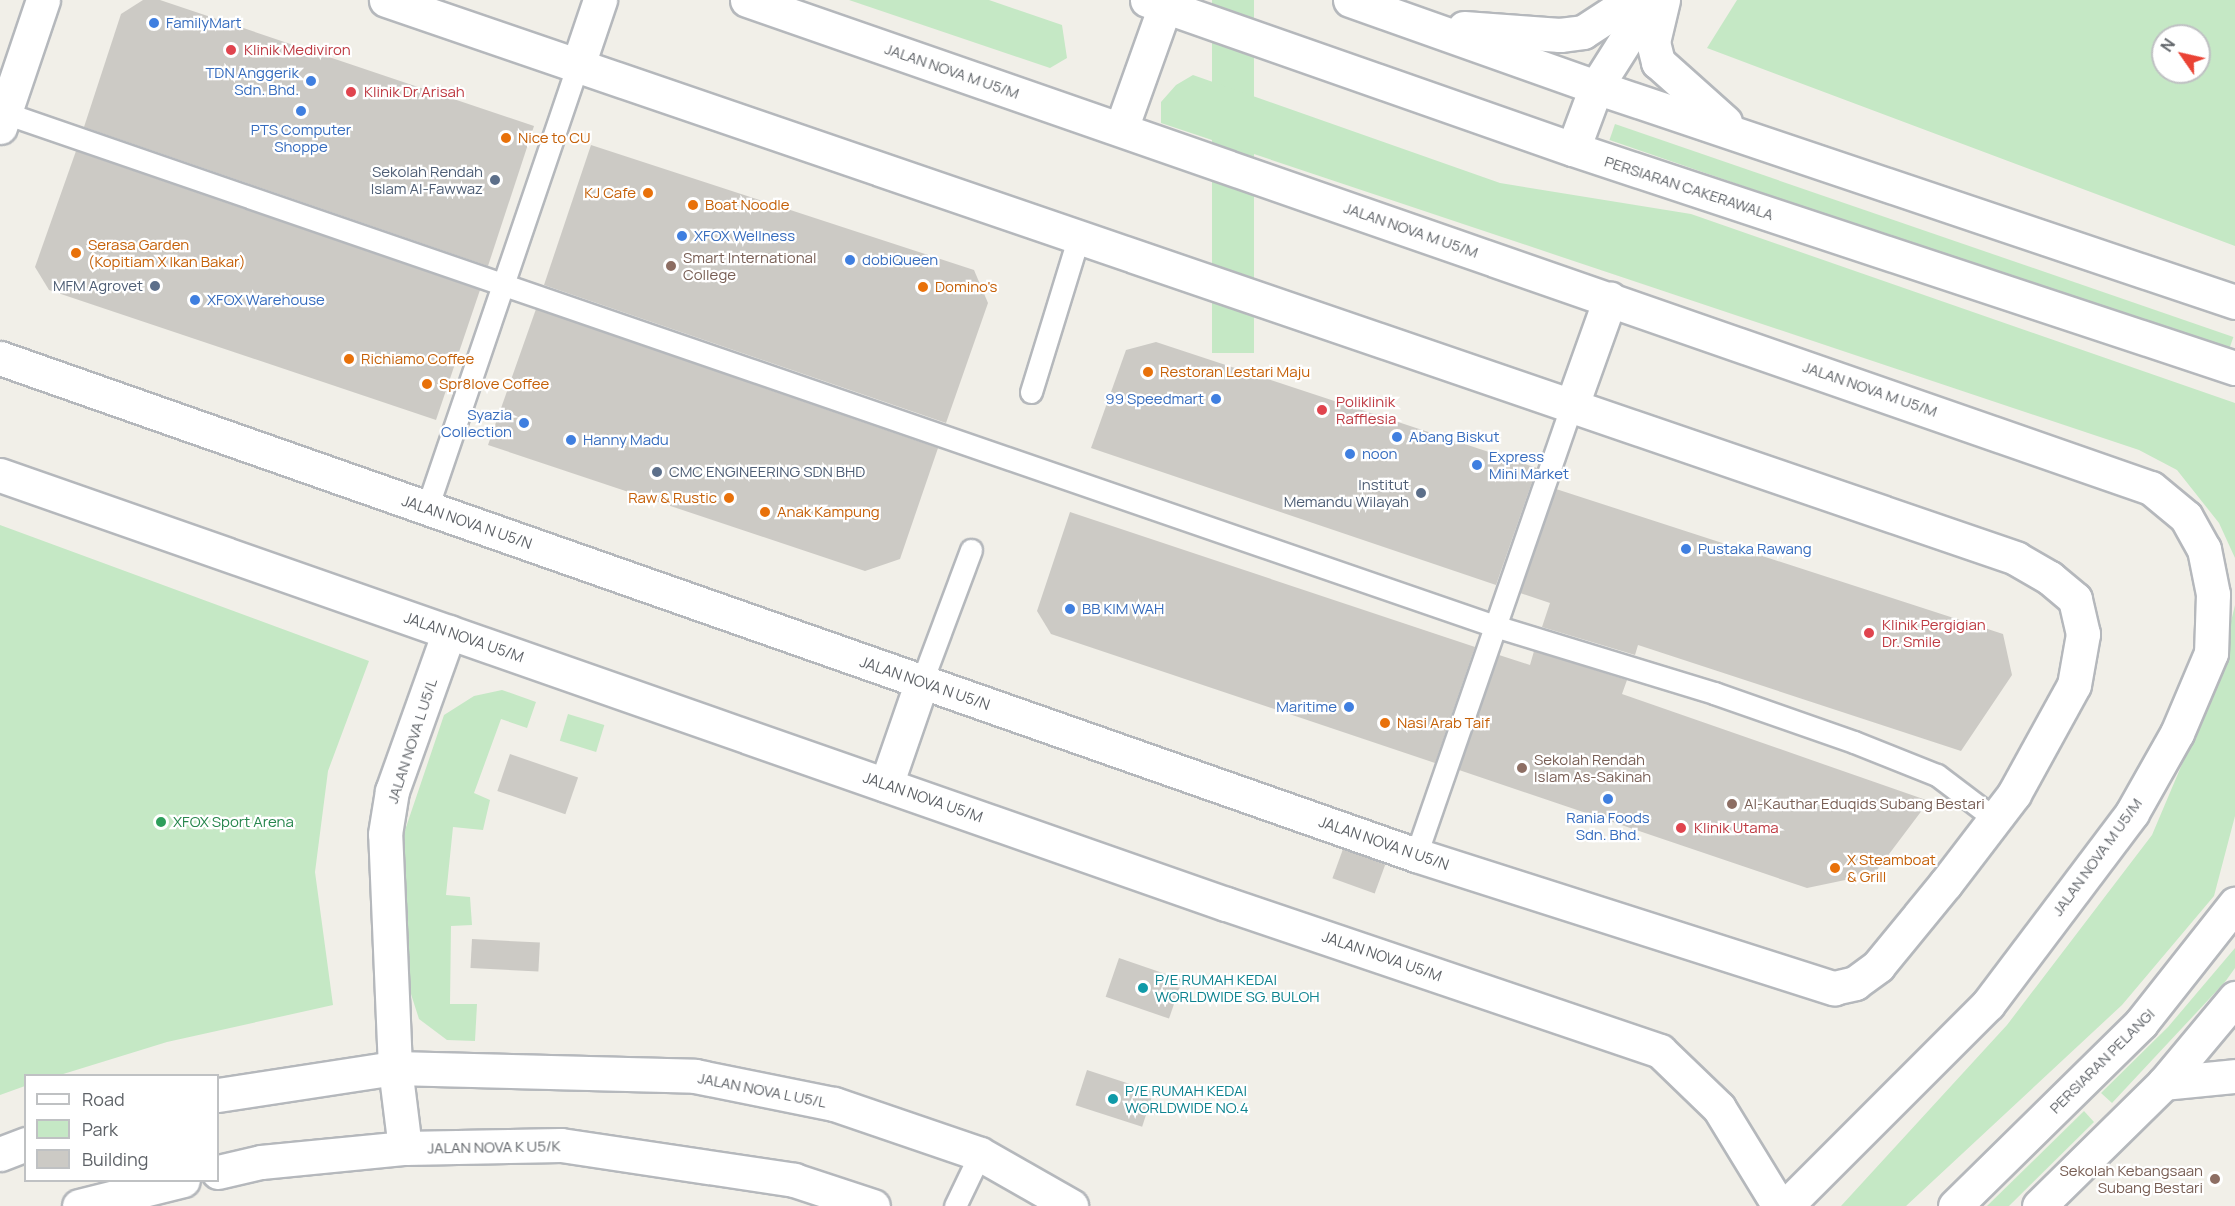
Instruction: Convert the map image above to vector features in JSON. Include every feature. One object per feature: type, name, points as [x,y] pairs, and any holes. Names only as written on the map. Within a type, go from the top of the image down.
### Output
[{"type":"street","points":[[2,120],[43,0]]},
{"type":"street","points":[[386,0],[2016,558],[2050,578],[2075,599],[2083,634],[2074,685],[2014,794],[1995,819]]},
{"type":"street","points":[[578,65],[600,0]]},
{"type":"street","name":"JALAN NOVA M U5/M","points":[[747,0],[2151,488],[2186,517],[2204,549],[2213,594],[2211,653],[2177,734],[2132,813],[1988,1004],[1786,1206]]},
{"type":"street","points":[[1350,0],[1596,87],[2235,302]]},
{"type":"street","points":[[1423,26],[1560,35],[1583,32],[1632,0]]},
{"type":"street","points":[[1573,149],[1596,87],[1651,0]]},
{"type":"street","points":[[1663,0],[1653,42],[1658,62],[1738,133]]},
{"type":"street","points":[[1120,129],[1156,3]]},
{"type":"street","name":"PERSIARAN CAKERAWALA","points":[[1156,3],[1573,149],[2235,368]]},
{"type":"street","points":[[1572,405],[1610,299]]},
{"type":"street","name":"JALAN NOVA N U5/N","points":[[0,358],[1416,855],[1834,988],[1855,983],[1878,966],[1995,819]]},
{"type":"street","name":"JALAN NOVA U5/M","points":[[0,475],[1660,1051],[1719,1108],[1779,1206]]},
{"type":"street","name":"JALAN NOVA L U5/L","points":[[394,1068],[385,834],[392,792],[449,632]]},
{"type":"street","points":[[886,784],[922,681]]},
{"type":"street","name":"PERSIARAN PELANGI","points":[[1955,1206],[2141,1023],[2235,904]]},
{"type":"street","points":[[2039,1206],[2163,1083],[2235,998]]},
{"type":"street","points":[[394,1068],[405,1148]]},
{"type":"street","name":"JALAN NOVA L U5/L","points":[[219,1095],[394,1068],[694,1076],[834,1104],[980,1154],[1071,1206]]},
{"type":"street","points":[[2163,1083],[2235,1076]]},
{"type":"street","points":[[0,1154],[24,1145]]},
{"type":"street","name":"JALAN NOVA K U5/K","points":[[219,1172],[261,1162],[405,1148],[561,1145],[794,1180],[873,1206]]},
{"type":"street","points":[[79,1206],[175,1182]]},
{"type":"lane","points":[[427,508],[578,65]]},
{"type":"lane","points":[[2,120],[503,284],[1495,626],[1714,693],[1854,742],[1937,775],[1995,819]]},
{"type":"lane","points":[[1030,392],[1079,236]]},
{"type":"lane","points":[[1416,855],[1572,405]]},
{"type":"lane","points":[[922,681],[971,550]]},
{"type":"lane","points":[[955,1206],[980,1154]]},
{"type":"green space","points":[[849,0],[989,0],[1062,25],[1067,58],[1050,68]]},
{"type":"green space","points":[[1212,0],[1254,0],[1254,353],[1212,353]]},
{"type":"green space","points":[[1737,0],[2235,0],[2235,246],[1707,48]]},
{"type":"green space","points":[[1193,75],[1500,183],[1691,214],[2235,403],[2235,558],[2219,523],[2177,470],[2139,450],[1161,123],[1161,102],[1176,85]]},
{"type":"green space","points":[[1615,124],[2233,337],[2228,353],[1609,140]]},
{"type":"green space","name":"XFOX Sport Arena","points":[[0,525],[369,661],[328,771],[315,872],[333,1005],[167,1042],[63,1074],[24,1074],[24,1086],[0,1095]]},
{"type":"green space","points":[[2235,605],[2235,816],[2214,896],[2122,1005],[1906,1206],[1841,1206],[2007,1025],[2152,835],[2216,684]]},
{"type":"green space","points":[[502,690],[536,702],[527,728],[501,719],[474,793],[490,800],[483,830],[453,827],[446,895],[470,897],[472,925],[451,926],[450,1004],[477,1004],[475,1041],[447,1040],[419,1019],[410,991],[402,839],[444,715],[474,696]]},
{"type":"green space","points":[[568,714],[604,725],[596,752],[560,741]]},
{"type":"green space","points":[[2235,948],[2235,968],[2225,982],[2112,1103],[2101,1093],[2168,1027]]},
{"type":"green space","points":[[2084,1111],[2094,1122],[2009,1206],[1987,1206]]},
{"type":"building","points":[[143,0],[160,0],[534,126],[488,266],[84,127],[121,14]]},
{"type":"building","points":[[591,145],[974,270],[988,303],[946,423],[544,285]]},
{"type":"building","points":[[76,151],[480,290],[436,420],[49,290],[35,267]]},
{"type":"building","points":[[536,309],[938,448],[900,559],[865,571],[488,445]]},
{"type":"building","points":[[1156,342],[1537,468],[1496,585],[1091,448],[1126,350]]},
{"type":"building","points":[[1556,489],[2003,634],[2012,675],[1961,751],[1638,645],[1635,655],[1542,627],[1550,603],[1520,593]]},
{"type":"building","points":[[1070,512],[1475,647],[1435,763],[1051,634],[1037,611]]},
{"type":"building","points":[[1534,651],[1627,680],[1622,694],[1929,801],[1874,874],[1807,888],[1459,770],[1499,655],[1530,665]]},
{"type":"building","points":[[510,754],[578,777],[565,814],[497,791]]},
{"type":"building","points":[[1343,849],[1385,864],[1375,894],[1332,878]]},
{"type":"building","points":[[472,939],[540,943],[538,972],[470,968]]},
{"type":"building","name":"P/E RUMAH KEDAI WORLDWIDE SG. BULOH","points":[[1119,958],[1182,980],[1169,1019],[1106,997]]},
{"type":"building","name":"P/E RUMAH KEDAI WORLDWIDE NO.4","points":[[1087,1070],[1154,1092],[1142,1127],[1076,1105]]},
{"type":"place","name":"FamilyMart","points":[[154,23]]},
{"type":"place","name":"Klinik Mediviron","points":[[231,50]]},
{"type":"place","name":"TDN Anggerik Sdn. Bhd.","points":[[311,81]]},
{"type":"place","name":"Klinik Dr Arisah","points":[[351,92]]},
{"type":"place","name":"PTS Computer Shoppe","points":[[301,111]]},
{"type":"place","name":"Nice to CU","points":[[506,138]]},
{"type":"place","name":"Sekolah Rendah Islam Al-Fawwaz","points":[[495,180]]},
{"type":"place","name":"KJ Cafe","points":[[648,193]]},
{"type":"place","name":"Boat Noodle","points":[[693,205]]},
{"type":"place","name":"XFOX Wellness","points":[[682,236]]},
{"type":"place","name":"Serasa Garden (Kopitiam X Ikan Bakar)","points":[[76,253]]},
{"type":"place","name":"dobiQueen","points":[[850,260]]},
{"type":"place","name":"Smart International College","points":[[671,266]]},
{"type":"place","name":"MFM Agrovet","points":[[155,286]]},
{"type":"place","name":"Domino's","points":[[923,287]]},
{"type":"place","name":"XFOX Warehouse","points":[[195,300]]},
{"type":"place","name":"Richiamo Coffee","points":[[349,359]]},
{"type":"place","name":"Restoran Lestari Maju","points":[[1148,372]]},
{"type":"place","name":"Spr8love Coffee","points":[[427,384]]},
{"type":"place","name":"99 Speedmart","points":[[1216,399]]},
{"type":"place","name":"Poliklinik Rafflesia","points":[[1322,410]]},
{"type":"place","name":"Syazia Collection","points":[[524,423]]},
{"type":"place","name":"Abang Biskut","points":[[1397,437]]},
{"type":"place","name":"Hanny Madu","points":[[571,440]]},
{"type":"place","name":"noon","points":[[1350,454]]},
{"type":"place","name":"Express Mini Market","points":[[1477,465]]},
{"type":"place","name":"CMC ENGINEERING SDN BHD","points":[[657,472]]},
{"type":"place","name":"Institut Memandu Wilayah","points":[[1421,493]]},
{"type":"place","name":"Raw & Rustic","points":[[729,498]]},
{"type":"place","name":"Anak Kampung","points":[[765,512]]},
{"type":"place","name":"Pustaka Rawang","points":[[1686,549]]},
{"type":"place","name":"BB KIM WAH","points":[[1070,609]]},
{"type":"place","name":"Klinik Pergigian Dr. Smile","points":[[1869,633]]},
{"type":"place","name":"Maritime","points":[[1349,707]]},
{"type":"place","name":"Nasi Arab Taif","points":[[1385,723]]},
{"type":"place","name":"Sekolah Rendah Islam As-Sakinah","points":[[1522,768]]},
{"type":"place","name":"Rania Foods Sdn. Bhd.","points":[[1608,799]]},
{"type":"place","name":"Al-Kauthar Eduqids Subang Bestari","points":[[1732,804]]},
{"type":"place","name":"XFOX Sport Arena","points":[[161,822]]},
{"type":"place","name":"Klinik Utama","points":[[1681,828]]},
{"type":"place","name":"X Steamboat & Grill","points":[[1835,868]]},
{"type":"place","name":"P/E RUMAH KEDAI WORLDWIDE SG. BULOH","points":[[1143,988]]},
{"type":"place","name":"P/E RUMAH KEDAI WORLDWIDE NO.4","points":[[1113,1099]]},
{"type":"place","name":"Sekolah Kebangsaan Subang Bestari","points":[[2215,1179]]}]
